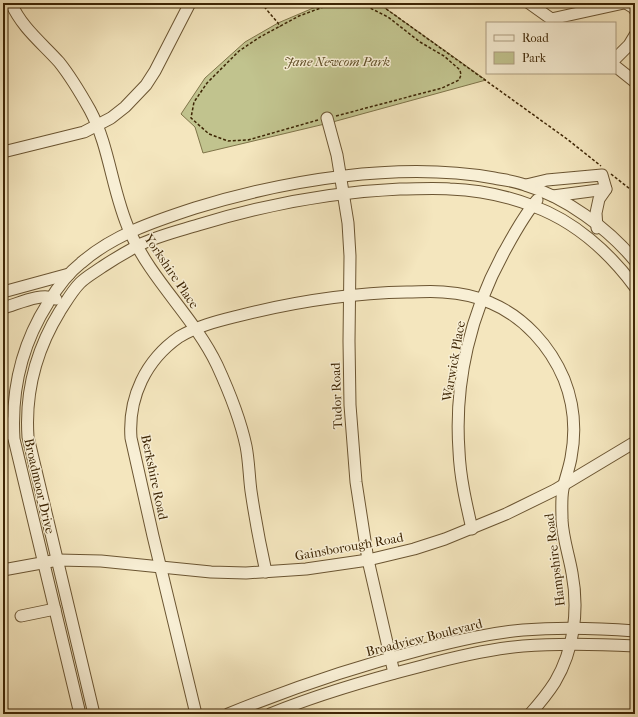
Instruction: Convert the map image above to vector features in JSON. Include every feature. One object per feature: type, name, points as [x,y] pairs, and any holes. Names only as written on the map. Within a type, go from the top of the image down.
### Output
[{"type":"street","name":"Yorkshire Place","points":[[11,3],[26,29],[59,62],[72,79],[91,111],[102,138],[115,189],[130,232],[157,278],[195,329],[216,364],[225,383],[240,424],[246,446],[258,535],[266,572]]},
{"type":"street","points":[[3,152],[84,132],[111,118],[125,107],[146,85],[155,71],[190,3]]},
{"type":"street","points":[[529,3],[554,21],[625,3],[635,10]]},
{"type":"street","points":[[616,58],[629,45],[635,35]]},
{"type":"street","points":[[616,67],[635,82]]},
{"type":"street","name":"Tudor Road","points":[[328,118],[337,155],[348,224],[350,256],[349,341],[352,435],[360,510],[368,560],[394,673]]},
{"type":"street","name":"Broadmoor Drive","points":[[80,714],[14,439],[13,423],[17,377],[27,342],[42,313],[69,274],[81,262],[109,243],[130,232],[176,214],[222,200],[263,190],[341,177],[406,172],[451,172],[473,174],[526,185]]},
{"type":"street","points":[[526,185],[547,180],[604,172],[606,189],[599,199],[596,213],[598,224],[594,242]]},
{"type":"street","points":[[526,185],[560,200],[598,224],[617,241],[635,261]]},
{"type":"street","name":"Broadmoor Drive","points":[[94,714],[28,437],[28,410],[31,379],[41,348],[54,320],[80,283],[137,246],[226,216],[266,206],[343,193],[384,190],[450,189],[509,198],[533,205],[552,213],[594,242],[620,268],[635,287]]},
{"type":"street","points":[[548,195],[606,189]]},
{"type":"street","name":"Warwick Place","points":[[472,529],[462,481],[458,451],[458,409],[468,341],[481,299],[495,269],[512,238],[533,205],[548,195]]},
{"type":"street","points":[[3,292],[69,274]]},
{"type":"street","name":"Hampshire Road","points":[[350,296],[373,293],[442,291],[481,299],[501,307],[522,322],[543,342],[558,365],[568,390],[574,418],[571,458],[563,490],[562,523],[574,586],[575,609],[571,644],[561,670],[555,681],[530,714]]},
{"type":"street","name":"Berkshire Road","points":[[196,714],[131,438],[130,425],[137,390],[142,378],[159,355],[179,338],[195,329],[252,312],[350,296]]},
{"type":"street","points":[[3,308],[38,298],[52,297],[65,303]]},
{"type":"street","points":[[14,408],[28,410]]},
{"type":"street","points":[[3,419],[14,439]]},
{"type":"street","name":"Gainsborough Road","points":[[3,570],[44,564],[58,560],[101,560],[161,568],[246,573],[331,566],[368,560],[414,549],[472,529],[506,514],[554,490],[565,482],[635,442]]},
{"type":"street","points":[[21,616],[55,609]]},
{"type":"street","name":"Broadview Boulevard","points":[[228,714],[310,682],[390,657],[482,636],[521,630],[573,627],[635,631]]},
{"type":"street","name":"Broadview Boulevard","points":[[270,714],[315,697],[394,673],[485,652],[523,646],[571,644],[635,646]]},
{"type":"path","points":[[261,3],[280,27]]},
{"type":"path","points":[[334,3],[299,16],[260,37],[239,51],[207,83],[194,102],[191,118],[209,134],[228,141],[248,140],[442,88],[459,80],[461,75],[460,70],[444,56],[420,42],[388,17],[360,3]]},
{"type":"path","points":[[378,3],[567,139],[604,172],[635,193]]},
{"type":"green space","name":"Jane Newcom Park","points":[[325,3],[378,3],[486,80],[329,123],[203,153],[195,127],[181,114],[205,78],[245,42],[278,23]]}]
